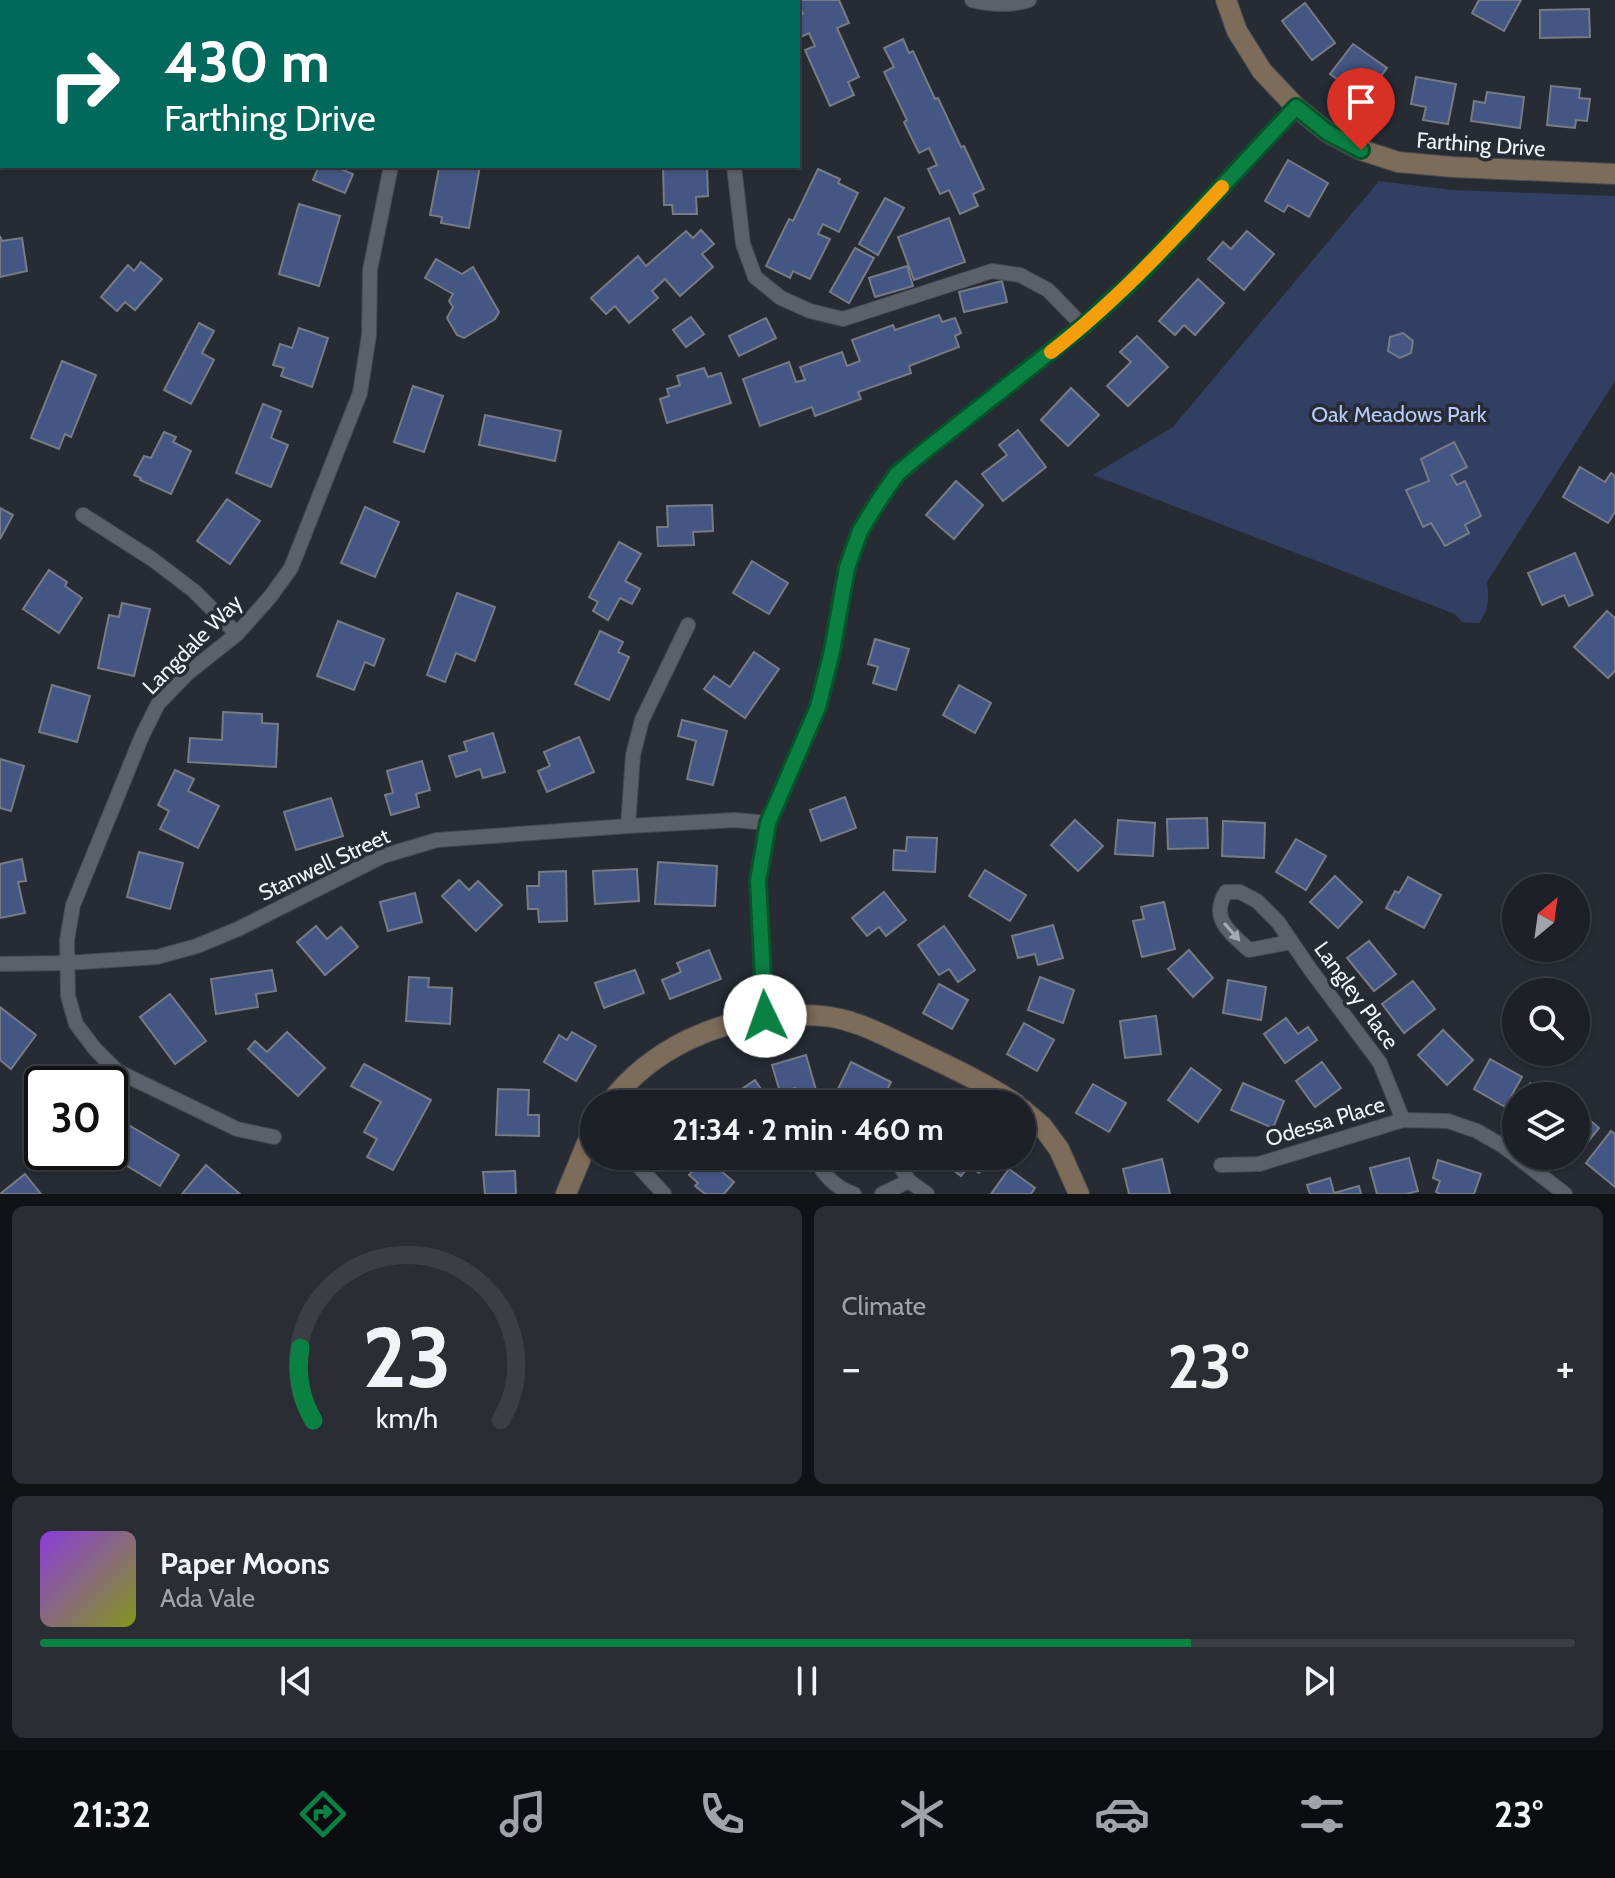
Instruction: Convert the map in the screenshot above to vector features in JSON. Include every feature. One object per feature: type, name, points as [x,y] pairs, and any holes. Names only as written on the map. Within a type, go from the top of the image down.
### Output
[{"type":"street","points":[[972,0],[999,5],[1029,0]]},
{"type":"street","name":"Farthing Drive","points":[[1226,0],[1237,31],[1262,71],[1296,107],[1327,132],[1361,150],[1398,162],[1615,174]]},
{"type":"street","points":[[765,1016],[758,881],[768,823],[818,707],[847,568],[860,531],[897,474],[1083,326],[1147,267],[1296,107]]},
{"type":"street","name":"Langdale Way","points":[[274,1137],[237,1129],[117,1071],[76,1024],[68,996],[67,940],[73,905],[158,704],[188,673],[237,634],[291,568],[360,393],[369,335],[370,270],[391,168]]},
{"type":"street","points":[[734,168],[743,244],[755,277],[781,298],[810,311],[843,319],[992,271],[1020,275],[1048,290],[1083,326]]},
{"type":"street","points":[[83,515],[152,559],[194,591],[237,634]]},
{"type":"street","points":[[628,826],[633,755],[642,720],[688,625]]},
{"type":"street","name":"Stanwell Street","points":[[0,964],[157,957],[197,946],[238,929],[383,856],[437,840],[735,820],[768,823]]},
{"type":"street","name":"Langley Place","points":[[1291,942],[1249,950],[1225,927],[1218,911],[1226,892],[1240,892],[1257,901],[1278,922],[1380,1063],[1403,1120]]},
{"type":"street","points":[[620,1090],[649,1063],[708,1030],[765,1016],[815,1015],[850,1021],[958,1071],[991,1090]]},
{"type":"street","name":"Odessa Place","points":[[1221,1165],[1259,1164],[1403,1120],[1448,1121],[1477,1131],[1503,1146],[1565,1194]]},
{"type":"street","points":[[1036,1121],[1059,1149],[1079,1194]]},
{"type":"street","points":[[566,1194],[580,1160]]},
{"type":"street","points":[[642,1170],[664,1194]]},
{"type":"street","points":[[822,1170],[841,1190],[854,1194]]},
{"type":"street","points":[[903,1170],[909,1181],[927,1194]]},
{"type":"street","points":[[882,1194],[909,1181]]},
{"type":"green space","name":"Oak Meadows Park","points":[[1379,181],[1451,190],[1615,196],[1615,381],[1487,582],[1488,604],[1479,623],[1462,622],[1455,614],[1093,475],[1173,427]]},
{"type":"building","points":[[800,0],[839,0],[849,23],[837,28],[859,77],[848,82],[854,95],[830,106],[805,50],[815,46],[809,33],[800,35],[800,15],[803,14]]},
{"type":"building","points":[[1479,0],[1521,0],[1504,31],[1472,13]]},
{"type":"building","points":[[1305,3],[1335,43],[1312,60],[1282,21]]},
{"type":"building","points":[[1589,9],[1590,37],[1540,38],[1540,10]]},
{"type":"building","points":[[903,39],[909,53],[913,51],[984,189],[973,194],[978,206],[960,214],[949,190],[940,194],[928,169],[937,165],[929,148],[919,153],[884,72],[894,67],[884,48]]},
{"type":"building","points":[[1353,44],[1387,68],[1364,99],[1330,74]]},
{"type":"building","points":[[1416,77],[1456,84],[1448,124],[1423,120],[1426,107],[1411,104]]},
{"type":"building","points":[[1551,86],[1580,89],[1579,98],[1590,99],[1587,121],[1576,120],[1575,128],[1547,125]]},
{"type":"building","points":[[1487,92],[1524,97],[1520,128],[1471,121],[1474,101],[1485,103]]},
{"type":"building","points":[[1288,160],[1328,183],[1309,217],[1288,205],[1284,212],[1265,201]]},
{"type":"building","points":[[318,168],[344,168],[353,174],[345,193],[313,180]]},
{"type":"building","points":[[439,168],[480,168],[469,228],[441,223],[442,217],[430,215]]},
{"type":"building","points":[[663,168],[707,168],[708,196],[696,197],[697,214],[673,214],[672,205],[664,205]]},
{"type":"building","points":[[818,169],[840,179],[838,183],[858,193],[839,232],[823,224],[818,234],[830,239],[810,279],[793,271],[790,278],[766,266],[789,219],[793,221]]},
{"type":"building","points":[[885,198],[904,208],[878,255],[859,244]]},
{"type":"building","points":[[299,204],[340,216],[319,286],[279,274]]},
{"type":"building","points":[[949,218],[965,262],[914,280],[898,237]]},
{"type":"building","points":[[701,230],[714,244],[702,254],[713,267],[680,296],[665,279],[652,291],[658,298],[629,323],[615,306],[606,314],[591,298],[638,256],[646,266],[686,231],[693,238]]},
{"type":"building","points":[[1247,231],[1274,254],[1244,290],[1208,259],[1223,242],[1231,249]]},
{"type":"building","points":[[0,236],[2,241],[22,238],[27,271],[0,277]]},
{"type":"building","points":[[855,248],[874,258],[849,303],[830,292]]},
{"type":"building","points":[[436,259],[462,274],[473,267],[499,312],[495,319],[464,338],[457,335],[447,318],[453,307],[449,301],[453,294],[425,278]]},
{"type":"building","points":[[141,262],[162,279],[135,310],[125,302],[117,311],[101,297],[128,265],[134,271]]},
{"type":"building","points":[[907,266],[913,286],[875,297],[869,278]]},
{"type":"building","points":[[1198,279],[1224,303],[1195,335],[1184,325],[1175,335],[1159,321]]},
{"type":"building","points":[[1002,281],[1007,302],[964,312],[959,292]]},
{"type":"building","points":[[939,315],[942,322],[955,318],[961,333],[955,336],[959,347],[909,366],[911,373],[858,392],[861,399],[815,416],[812,407],[760,426],[743,379],[789,362],[796,382],[805,380],[800,367],[842,352],[847,366],[860,361],[852,340],[893,325],[895,330]]},
{"type":"building","points":[[691,317],[704,334],[686,347],[673,330]]},
{"type":"building","points":[[766,318],[776,338],[739,356],[729,336]]},
{"type":"building","points":[[199,323],[214,331],[202,353],[214,360],[191,404],[164,390]]},
{"type":"building","points":[[299,328],[328,338],[312,387],[281,376],[284,368],[273,365],[280,344],[292,348]]},
{"type":"building","points":[[1403,333],[1413,341],[1411,353],[1400,358],[1388,351],[1390,337]]},
{"type":"building","points":[[1137,336],[1168,367],[1128,406],[1107,386],[1131,362],[1120,352]]},
{"type":"building","points":[[62,361],[96,375],[71,437],[65,434],[59,449],[31,438]]},
{"type":"building","points":[[704,368],[708,377],[721,373],[731,403],[667,423],[660,399],[669,396],[667,389],[680,385],[677,376]]},
{"type":"building","points":[[413,386],[443,396],[424,452],[394,442]]},
{"type":"building","points":[[1071,388],[1099,415],[1068,446],[1041,420]]},
{"type":"building","points":[[263,404],[281,411],[271,438],[288,445],[271,487],[236,473]]},
{"type":"building","points":[[485,415],[561,431],[555,461],[479,445]]},
{"type":"building","points":[[1018,430],[1046,467],[1003,501],[982,474],[1007,455],[999,445]]},
{"type":"building","points":[[164,432],[176,437],[173,442],[191,451],[171,494],[134,475],[144,456],[151,458]]},
{"type":"building","points":[[1454,442],[1467,467],[1451,475],[1457,485],[1465,481],[1481,516],[1465,525],[1469,533],[1445,546],[1431,523],[1423,527],[1406,490],[1429,481],[1421,459]]},
{"type":"building","points":[[1580,467],[1605,482],[1611,473],[1615,476],[1615,512],[1608,523],[1563,497]]},
{"type":"building","points":[[956,481],[983,505],[954,539],[926,515]]},
{"type":"building","points":[[227,499],[260,521],[230,564],[197,541]]},
{"type":"building","points":[[712,505],[713,531],[693,532],[694,545],[658,546],[657,527],[668,527],[667,506]]},
{"type":"building","points":[[365,507],[399,522],[375,577],[341,563]]},
{"type":"building","points":[[0,508],[13,515],[0,539]]},
{"type":"building","points":[[619,542],[641,554],[625,581],[640,589],[632,604],[620,598],[608,620],[593,611],[598,602],[589,597]]},
{"type":"building","points":[[1575,553],[1593,595],[1569,606],[1564,595],[1542,605],[1528,573]]},
{"type":"building","points":[[752,561],[788,583],[769,614],[733,593]]},
{"type":"building","points":[[49,570],[67,582],[65,586],[82,598],[59,633],[23,609]]},
{"type":"building","points":[[457,593],[495,607],[475,661],[456,653],[445,682],[427,675]]},
{"type":"building","points":[[122,603],[150,609],[134,676],[98,668],[109,615],[119,617]]},
{"type":"building","points":[[1607,611],[1615,618],[1615,671],[1608,678],[1574,647]]},
{"type":"building","points":[[338,621],[384,639],[374,666],[365,662],[354,690],[317,676]]},
{"type":"building","points":[[600,631],[623,642],[618,652],[629,657],[609,700],[575,684]]},
{"type":"building","points":[[875,639],[909,649],[896,690],[873,683],[878,667],[868,664]]},
{"type":"building","points":[[754,652],[779,669],[745,718],[704,689],[714,676],[730,687]]},
{"type":"building","points":[[52,685],[90,696],[77,742],[39,732]]},
{"type":"building","points":[[959,685],[991,703],[975,733],[943,715]]},
{"type":"building","points":[[223,712],[262,714],[262,723],[278,724],[276,767],[188,762],[190,738],[222,740]]},
{"type":"building","points":[[682,720],[727,731],[713,785],[687,779],[696,741],[678,736]]},
{"type":"building","points":[[493,733],[505,772],[483,778],[480,769],[456,777],[449,756],[467,751],[464,742]]},
{"type":"building","points":[[579,737],[594,772],[547,792],[538,771],[550,766],[544,752]]},
{"type":"building","points":[[0,759],[24,766],[11,811],[0,808]]},
{"type":"building","points":[[422,761],[430,790],[416,794],[419,807],[391,815],[385,795],[393,793],[387,771]]},
{"type":"building","points":[[175,770],[194,779],[188,791],[219,806],[198,848],[160,829],[169,811],[158,805]]},
{"type":"building","points":[[845,797],[856,828],[821,841],[810,810]]},
{"type":"building","points":[[331,798],[343,836],[296,850],[284,812]]},
{"type":"building","points":[[1207,818],[1208,848],[1168,849],[1167,819]]},
{"type":"building","points":[[1075,820],[1103,846],[1078,871],[1051,845]]},
{"type":"building","points":[[1118,820],[1155,823],[1153,856],[1115,854]]},
{"type":"building","points":[[1223,821],[1265,823],[1264,858],[1222,856]]},
{"type":"building","points":[[907,837],[937,838],[935,872],[893,870],[894,850],[906,851]]},
{"type":"building","points":[[1296,839],[1326,856],[1306,890],[1276,872]]},
{"type":"building","points":[[139,852],[183,863],[170,909],[127,897]]},
{"type":"building","points":[[22,859],[26,881],[18,882],[25,913],[0,918],[0,864]]},
{"type":"building","points":[[658,862],[717,866],[715,906],[655,904]]},
{"type":"building","points":[[637,869],[639,901],[595,904],[593,871]]},
{"type":"building","points":[[985,870],[1026,895],[1010,921],[969,896]]},
{"type":"building","points":[[566,871],[567,921],[539,922],[538,909],[528,909],[527,886],[539,886],[539,872]]},
{"type":"building","points":[[1335,876],[1362,902],[1338,928],[1310,902]]},
{"type":"building","points":[[1408,877],[1441,895],[1424,928],[1386,908],[1395,891],[1399,893]]},
{"type":"building","points":[[459,880],[469,890],[478,881],[502,905],[476,931],[442,896]]},
{"type":"building","points":[[884,892],[906,920],[886,936],[879,927],[867,936],[852,918]]},
{"type":"building","points":[[415,893],[422,922],[388,931],[380,902]]},
{"type":"building","points":[[1164,902],[1175,949],[1142,957],[1133,921],[1144,919],[1141,907]]},
{"type":"building","points":[[1053,925],[1063,958],[1038,965],[1035,954],[1018,958],[1012,936]]},
{"type":"building","points":[[316,926],[327,939],[341,927],[358,947],[325,975],[297,942]]},
{"type":"building","points":[[944,926],[975,970],[958,982],[949,969],[939,975],[918,945]]},
{"type":"building","points":[[1369,941],[1396,974],[1374,991],[1347,958]]},
{"type":"building","points":[[709,950],[721,979],[670,999],[662,980],[681,972],[677,963]]},
{"type":"building","points":[[1189,950],[1213,978],[1193,997],[1168,969]]},
{"type":"building","points":[[272,970],[276,991],[256,994],[258,1007],[216,1014],[211,979]]},
{"type":"building","points":[[635,970],[644,993],[604,1008],[595,983]]},
{"type":"building","points":[[409,977],[429,978],[428,987],[452,988],[450,1024],[406,1021]]},
{"type":"building","points":[[1040,977],[1074,990],[1063,1023],[1028,1010]]},
{"type":"building","points":[[1228,980],[1266,987],[1261,1020],[1223,1013]]},
{"type":"building","points":[[1413,981],[1435,1009],[1404,1033],[1382,1004]]},
{"type":"building","points":[[939,984],[968,1000],[952,1029],[923,1013]]},
{"type":"building","points":[[170,994],[206,1041],[175,1064],[140,1017]]},
{"type":"building","points":[[0,1007],[36,1035],[11,1069],[0,1060]]},
{"type":"building","points":[[1156,1016],[1161,1054],[1125,1058],[1120,1021]]},
{"type":"building","points":[[1286,1018],[1298,1034],[1308,1027],[1317,1040],[1285,1063],[1264,1034]]},
{"type":"building","points":[[1024,1023],[1054,1040],[1037,1071],[1007,1054]]},
{"type":"building","points":[[1443,1030],[1473,1060],[1447,1085],[1418,1055]]},
{"type":"building","points":[[287,1032],[325,1068],[298,1096],[248,1049],[255,1041],[267,1052]]},
{"type":"building","points":[[572,1032],[596,1046],[576,1081],[544,1062],[559,1035],[567,1040]]},
{"type":"building","points":[[806,1055],[816,1090],[779,1090],[772,1065]]},
{"type":"building","points":[[1490,1059],[1522,1077],[1519,1082],[1502,1082],[1502,1105],[1474,1089]]},
{"type":"building","points":[[851,1062],[891,1082],[887,1090],[838,1089]]},
{"type":"building","points":[[1322,1062],[1341,1088],[1315,1107],[1296,1081]]},
{"type":"building","points":[[364,1064],[431,1100],[393,1170],[367,1157],[377,1139],[364,1132],[381,1102],[351,1086]]},
{"type":"building","points":[[1191,1068],[1221,1090],[1198,1122],[1168,1100]]},
{"type":"building","points":[[755,1080],[762,1090],[740,1090]]},
{"type":"building","points":[[1243,1083],[1284,1101],[1273,1128],[1231,1110]]},
{"type":"building","points":[[1093,1084],[1126,1103],[1109,1132],[1076,1113]]},
{"type":"building","points":[[498,1089],[529,1090],[528,1115],[539,1115],[539,1136],[496,1135]]},
{"type":"building","points":[[1590,1120],[1599,1128],[1590,1139]]},
{"type":"building","points":[[128,1125],[179,1155],[160,1186],[128,1166]]},
{"type":"building","points":[[1611,1131],[1615,1134],[1615,1187],[1590,1166],[1590,1158]]},
{"type":"building","points":[[1409,1158],[1418,1191],[1377,1194],[1370,1168]]},
{"type":"building","points":[[1162,1159],[1170,1194],[1129,1194],[1123,1169]]},
{"type":"building","points":[[1438,1160],[1481,1174],[1474,1194],[1436,1192],[1440,1181],[1433,1178]]},
{"type":"building","points":[[206,1165],[240,1194],[182,1194]]},
{"type":"building","points":[[693,1170],[720,1170],[734,1182],[724,1194],[705,1194],[695,1186],[698,1183],[689,1175]]},
{"type":"building","points":[[1008,1170],[1035,1188],[1031,1194],[991,1194]]},
{"type":"building","points":[[515,1171],[516,1194],[485,1194],[483,1172]]},
{"type":"building","points":[[25,1174],[41,1194],[0,1194]]},
{"type":"building","points":[[1330,1178],[1334,1193],[1359,1186],[1361,1194],[1310,1194],[1307,1185]]},
{"type":"slow traffic","points":[[1051,352],[1147,267],[1222,187]]},
{"type":"route","points":[[765,1016],[758,881],[768,823],[818,707],[847,568],[860,531],[879,500],[897,474],[1083,326],[1147,267],[1296,107],[1327,132],[1361,150]]}]
